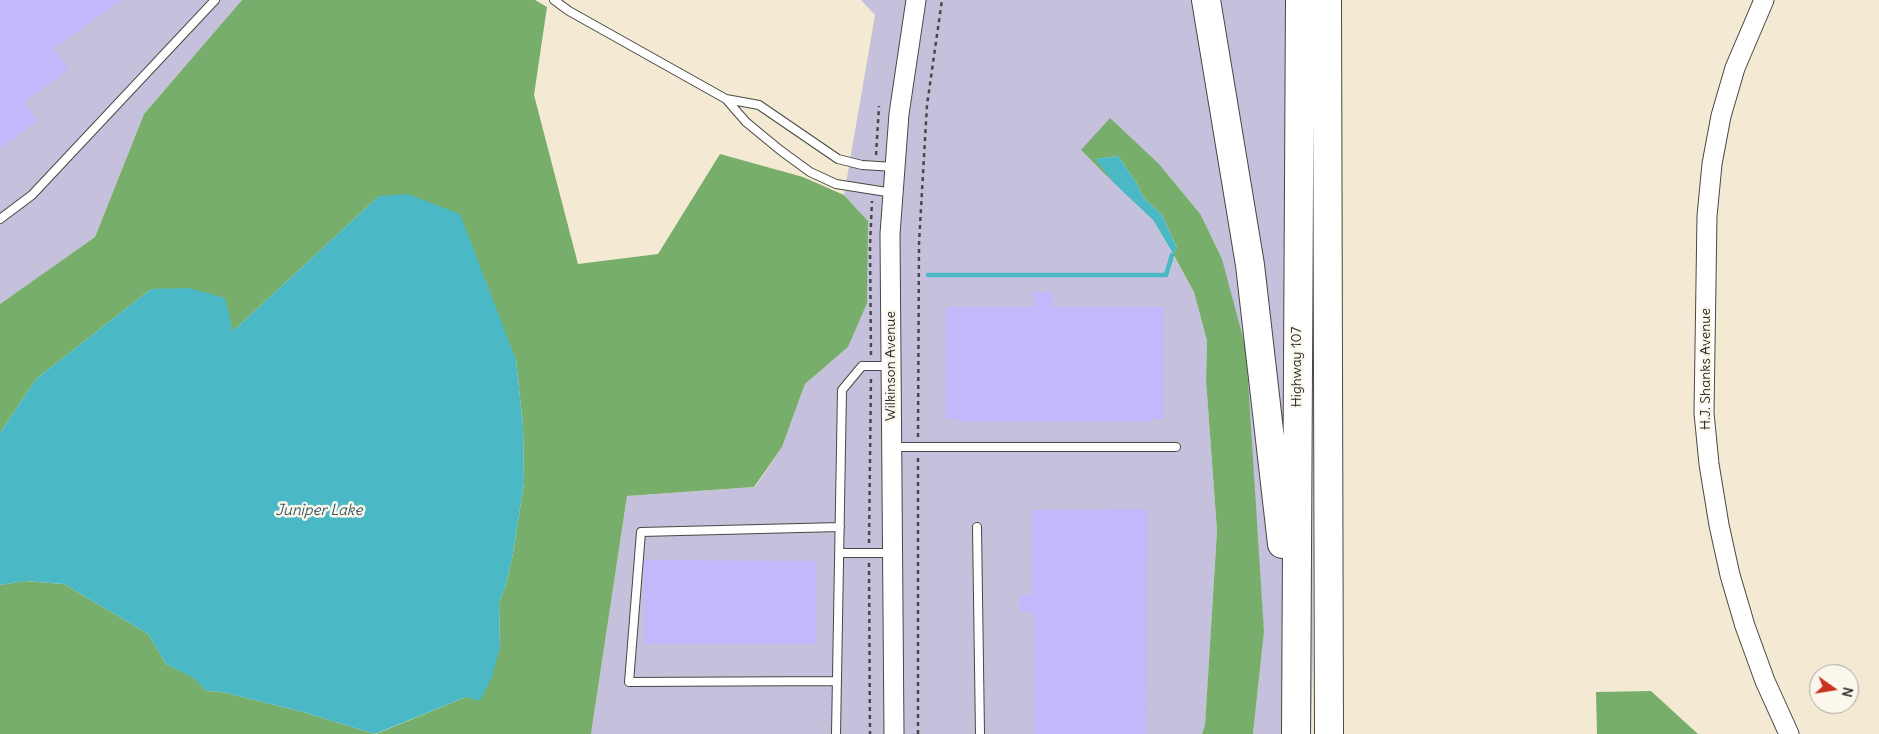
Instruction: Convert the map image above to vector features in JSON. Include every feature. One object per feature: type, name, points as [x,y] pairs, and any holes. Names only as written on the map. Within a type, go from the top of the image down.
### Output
[{"type":"highway","points":[[1206,0],[1250,265],[1296,667]]},
{"type":"highway","name":"Highway 107","points":[[1296,734],[1300,0]]},
{"type":"highway","points":[[1327,0],[1330,444],[1329,734]]},
{"type":"street","name":"Wilkinson Avenue","points":[[894,734],[891,553],[890,234],[899,114],[916,0]]},
{"type":"street","name":"H.J. Shanks Avenue","points":[[1764,0],[1735,68],[1721,116],[1712,164],[1707,216],[1704,413],[1709,464],[1719,525],[1730,574],[1762,672],[1789,734]]},
{"type":"lane","points":[[0,219],[32,195],[215,0]]},
{"type":"lane","points":[[554,0],[569,11],[726,99],[759,105],[838,159],[862,165],[895,167]]},
{"type":"lane","points":[[726,99],[746,122],[810,172],[836,184],[893,193]]},
{"type":"lane","points":[[836,734],[842,390],[862,366],[891,366]]},
{"type":"lane","points":[[891,447],[1176,447]]},
{"type":"lane","points":[[837,681],[629,682],[641,532],[840,527]]},
{"type":"lane","points":[[977,527],[980,734]]},
{"type":"lane","points":[[839,553],[891,553]]},
{"type":"path","points":[[918,734],[920,234],[927,105],[942,0]]},
{"type":"path","points":[[876,166],[880,106]]},
{"type":"path","points":[[870,734],[870,246],[873,195]]},
{"type":"shaded area","points":[[0,0],[242,0],[144,114],[95,237],[0,304]]},
{"type":"shaded area","points":[[861,0],[1322,0],[1312,144],[1313,654],[1311,734],[1253,734],[1264,632],[1222,259],[1201,215],[1160,165],[1081,150],[1153,220],[1194,292],[1207,341],[1206,380],[1217,531],[1205,725],[1202,734],[591,734],[627,496],[755,487],[782,447],[805,384],[848,347],[868,221],[844,195],[875,15]]},
{"type":"green space","points":[[242,0],[535,0],[547,7],[534,95],[578,264],[658,254],[720,154],[803,177],[844,195],[868,221],[867,303],[848,347],[805,384],[782,447],[754,487],[627,496],[591,734],[376,734],[466,697],[500,647],[499,602],[505,588],[513,554],[524,483],[523,426],[516,360],[379,196],[233,331],[151,289],[36,379],[0,433],[0,304],[95,237],[144,114]]},
{"type":"green space","points":[[1110,118],[1160,165],[1201,215],[1222,259],[1246,349],[1264,632],[1253,734],[1202,734],[1205,725],[1217,531],[1206,380],[1207,341],[1194,292],[1173,254],[1177,248],[1162,215],[1143,197],[1136,182],[1118,156],[1096,159],[1115,184],[1081,150]]},
{"type":"green space","points":[[24,581],[64,584],[148,634],[166,664],[195,678],[206,691],[222,692],[303,712],[375,734],[0,734],[0,585]]},
{"type":"green space","points":[[1651,691],[1698,734],[1597,734],[1596,692]]},
{"type":"water","points":[[1118,156],[1136,182],[1143,197],[1162,215],[1177,248],[1173,254],[1153,220],[1115,184],[1095,159]]},
{"type":"water","name":"Juniper Lake","points":[[408,194],[460,214],[516,360],[523,426],[524,483],[513,554],[505,588],[499,602],[500,647],[492,677],[480,701],[466,697],[375,734],[303,712],[222,692],[206,691],[194,678],[166,664],[148,634],[64,584],[25,581],[0,585],[0,433],[36,379],[151,289],[189,288],[225,298],[233,331],[379,196]]},
{"type":"building","points":[[0,0],[122,0],[54,48],[69,70],[24,102],[37,121],[0,148]]},
{"type":"building","points":[[1033,292],[1053,292],[1053,307],[1164,307],[1164,419],[1152,419],[1152,422],[959,422],[959,419],[946,419],[946,307],[1033,307]]},
{"type":"building","points":[[1147,509],[1146,734],[1033,734],[1033,612],[1020,612],[1020,595],[1032,595],[1032,510]]},
{"type":"building","points":[[644,560],[816,561],[816,644],[644,644]]},
{"type":"waterway","points":[[928,275],[1166,275],[1172,255]]}]
